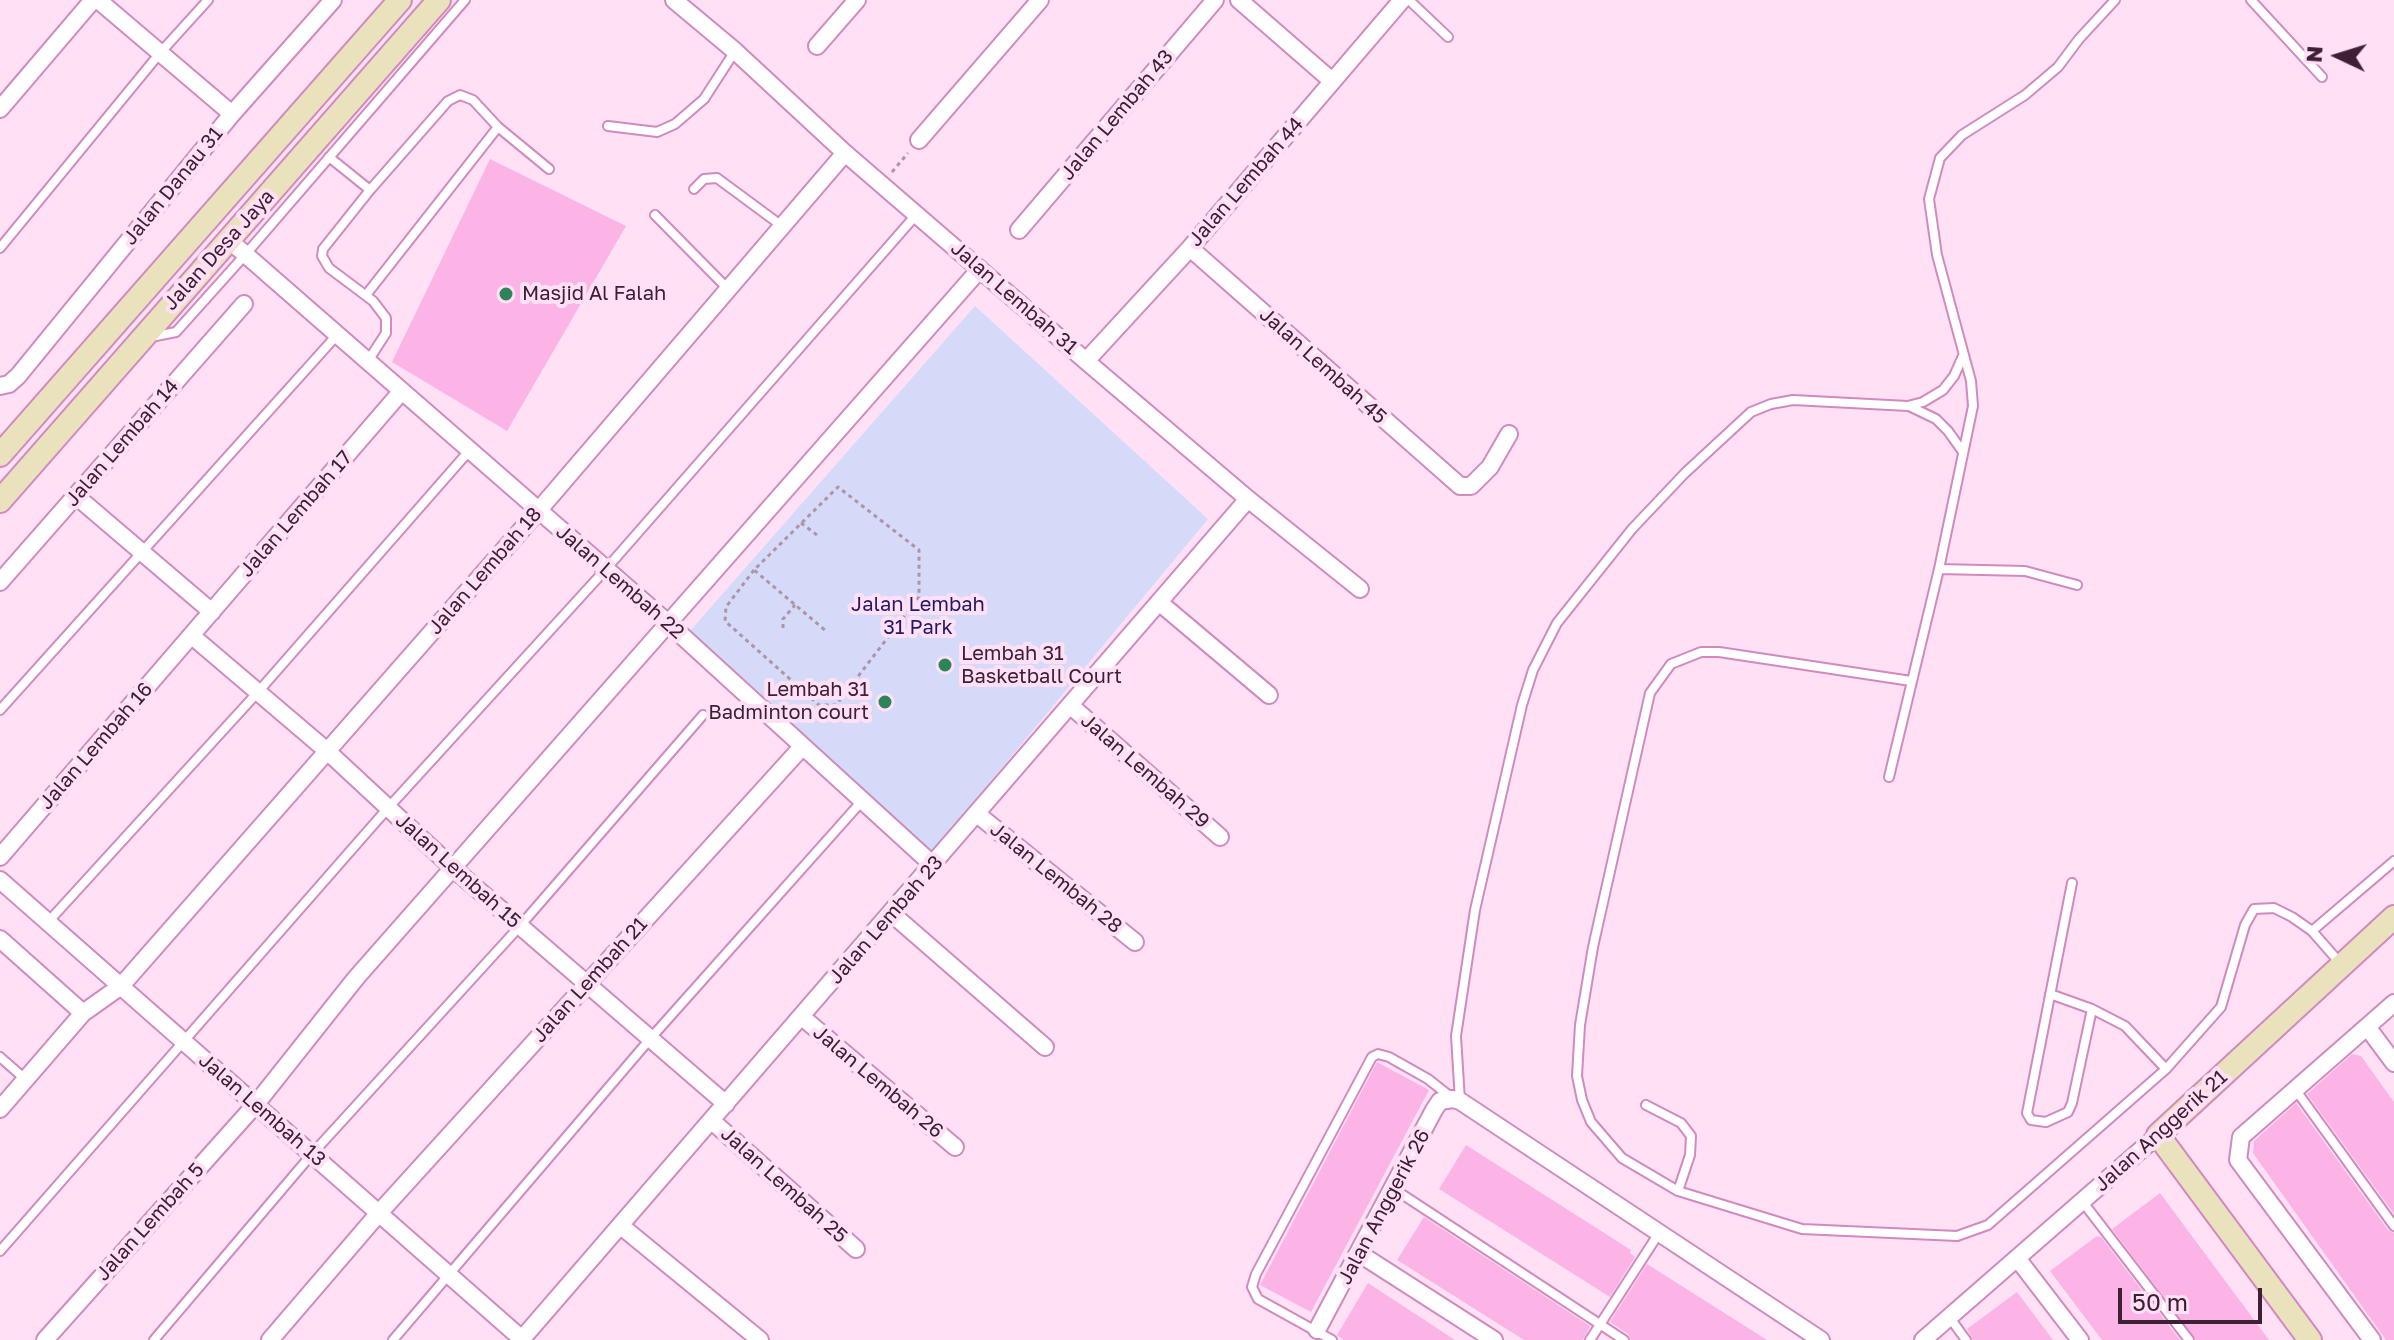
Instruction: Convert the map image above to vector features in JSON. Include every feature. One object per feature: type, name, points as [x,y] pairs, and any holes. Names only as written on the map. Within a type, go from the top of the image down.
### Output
[{"type":"main road","name":"Jalan Desa Jaya","points":[[0,455],[400,0]]},
{"type":"main road","name":"Jalan Desa Jaya","points":[[0,501],[139,340],[237,248],[439,0]]},
{"type":"main road","name":"Jalan Anggerik 21","points":[[2158,1135],[2394,917]]},
{"type":"main road","points":[[2158,1135],[2310,1340]]},
{"type":"street","points":[[0,109],[96,0],[232,114]]},
{"type":"street","name":"Jalan Danau 31","points":[[0,386],[9,384],[18,376],[232,114],[333,0]]},
{"type":"street","name":"Jalan Lembah 31","points":[[674,0],[1086,361],[1248,499],[1360,589]]},
{"type":"street","points":[[817,46],[857,0]]},
{"type":"street","points":[[919,140],[1040,0]]},
{"type":"street","name":"Jalan Lembah 43","points":[[1019,230],[1215,0]]},
{"type":"street","points":[[1239,0],[1332,81]]},
{"type":"street","name":"Jalan Lembah 44","points":[[1086,361],[1190,248],[1402,0]]},
{"type":"street","name":"Jalan Lembah 18","points":[[0,1109],[83,1013],[121,986],[538,511],[845,153]]},
{"type":"street","name":"Jalan Lembah 22","points":[[237,248],[668,623],[933,865]]},
{"type":"street","name":"Jalan Lembah 45","points":[[1190,248],[1456,484],[1466,487],[1476,482],[1500,452],[1509,434]]},
{"type":"street","points":[[256,1104],[356,978],[980,269]]},
{"type":"street","name":"Jalan Lembah 14","points":[[0,582],[244,304]]},
{"type":"street","name":"Jalan Lembah 17","points":[[192,636],[401,392]]},
{"type":"street","points":[[76,496],[212,612]]},
{"type":"street","name":"Jalan Lembah 23","points":[[522,1340],[1248,499]]},
{"type":"street","points":[[1160,603],[1269,695]]},
{"type":"street","name":"Jalan Lembah 15","points":[[192,636],[326,750],[454,869],[726,1104]]},
{"type":"street","name":"Jalan Lembah 16","points":[[0,857],[192,636]]},
{"type":"street","name":"Jalan Lembah 29","points":[[1071,706],[1220,837]]},
{"type":"street","name":"Jalan Lembah 21","points":[[270,1340],[379,1213],[802,747]]},
{"type":"street","name":"Jalan Lembah 28","points":[[977,814],[1135,942]]},
{"type":"street","name":"Jalan Lembah 13","points":[[0,880],[522,1340]]},
{"type":"street","points":[[891,913],[1045,1047]]},
{"type":"street","points":[[0,939],[83,1013]]},
{"type":"street","points":[[2372,1340],[2238,1160],[2241,1137],[2394,1003]]},
{"type":"street","name":"Jalan Lembah 26","points":[[802,1017],[955,1147]]},
{"type":"street","points":[[2368,1028],[2394,1063]]},
{"type":"street","points":[[1456,1100],[1821,1340]]},
{"type":"street","name":"Jalan Anggerik 26","points":[[1317,1330],[1434,1110],[1440,1101],[1456,1100]]},
{"type":"street","name":"Jalan Lembah 5","points":[[45,1340],[256,1104]]},
{"type":"street","name":"Jalan Lembah 25","points":[[712,1121],[856,1249]]},
{"type":"street","name":"Jalan Anggerik 21","points":[[1923,1340],[2158,1135]]},
{"type":"street","points":[[621,1226],[760,1340]]},
{"type":"street","points":[[1360,1254],[1494,1340]]},
{"type":"street","points":[[2017,1258],[2080,1340]]},
{"type":"lane","points":[[0,248],[160,53],[208,0]]},
{"type":"lane","points":[[237,248],[329,157],[465,0]]},
{"type":"lane","points":[[1409,0],[1448,37]]},
{"type":"lane","points":[[1889,777],[1939,569],[1973,406],[1971,381],[1937,255],[1929,199],[1940,158],[1962,135],[2025,95],[2058,67],[2115,0]]},
{"type":"lane","points":[[2251,0],[2322,77]]},
{"type":"lane","points":[[608,126],[657,132],[675,124],[704,99],[735,51]]},
{"type":"lane","points":[[368,362],[383,340],[387,326],[383,312],[366,295],[329,268],[322,256],[326,243],[453,97],[467,96],[473,100],[498,127],[549,169]]},
{"type":"lane","points":[[366,295],[498,127]]},
{"type":"lane","points":[[329,157],[370,190]]},
{"type":"lane","points":[[694,189],[704,179],[717,178],[782,226]]},
{"type":"lane","points":[[0,1251],[388,808],[606,569],[917,213]]},
{"type":"lane","points":[[655,215],[727,288]]},
{"type":"lane","points":[[0,710],[337,335]]},
{"type":"lane","points":[[1456,1100],[1456,1036],[1475,910],[1522,705],[1533,670],[1557,623],[1632,529],[1685,473],[1751,412],[1793,400],[1908,406],[1935,397],[1943,390],[1963,356]]},
{"type":"lane","points":[[1908,406],[1936,419],[1963,452]]},
{"type":"lane","points":[[48,922],[258,692],[469,451]]},
{"type":"lane","points":[[1939,569],[2025,571],[2077,585]]},
{"type":"lane","points":[[1911,681],[1719,652],[1701,652],[1671,664],[1650,693],[1593,947],[1580,1025],[1577,1076],[1582,1100],[1591,1122],[1622,1158],[1678,1191],[1802,1229],[1957,1236],[1988,1225],[2166,1069],[2221,1007],[2245,925],[2254,909],[2274,908],[2312,931],[2341,963]]},
{"type":"lane","points":[[154,1340],[312,1154],[520,926],[703,715]]},
{"type":"lane","points":[[393,1340],[650,1039],[862,801]]},
{"type":"lane","points":[[2312,931],[2394,861]]},
{"type":"lane","points":[[2072,883],[2027,1113],[2031,1120],[2046,1122],[2068,1112],[2092,1009]]},
{"type":"lane","points":[[2050,994],[2092,1009],[2125,1026],[2166,1069]]},
{"type":"lane","points":[[1332,1340],[1258,1299],[1252,1287],[1256,1274],[1372,1057],[1378,1054],[1389,1057],[1428,1079],[1456,1100]]},
{"type":"lane","points":[[0,1057],[25,1079]]},
{"type":"lane","points":[[2295,1089],[2394,1226]]},
{"type":"lane","points":[[1646,1105],[1681,1123],[1691,1136],[1690,1155],[1678,1191]]},
{"type":"lane","points":[[1394,1189],[1624,1340]]},
{"type":"lane","points":[[2082,1201],[2189,1340]]},
{"type":"lane","points":[[1590,1340],[1659,1233]]},
{"type":"lane","points":[[1949,1317],[1966,1340]]},
{"type":"path","points":[[882,184],[919,140]]},
{"type":"path","points":[[838,487],[919,550],[919,597],[836,705],[819,705],[725,621],[726,607],[754,570],[838,487]]},
{"type":"path","points":[[801,523],[817,535]]},
{"type":"path","points":[[754,570],[826,631]]},
{"type":"path","points":[[783,628],[783,619],[795,605]]},
{"type":"green space","name":"Jalan Lembah 31 Park","points":[[975,306],[1208,519],[932,852],[690,631]]},
{"type":"building","name":"Masjid Al Falah","points":[[490,159],[626,226],[507,431],[392,362]]},
{"type":"building","points":[[2352,1054],[2361,1056],[2394,1102],[2394,1214],[2307,1094]]},
{"type":"building","points":[[1377,1062],[1429,1090],[1311,1312],[1260,1285]]},
{"type":"building","points":[[2296,1103],[2388,1230],[2394,1233],[2394,1340],[2386,1340],[2253,1153],[2254,1141]]},
{"type":"building","points":[[1466,1145],[1631,1250],[1635,1257],[1610,1297],[1439,1189]]},
{"type":"building","points":[[2160,1193],[2269,1340],[2196,1340],[2112,1229]]},
{"type":"building","points":[[1424,1217],[1590,1326],[1583,1340],[1524,1340],[1397,1260]]},
{"type":"building","points":[[2097,1236],[2101,1237],[2180,1340],[2102,1340],[2050,1271]]},
{"type":"building","points":[[1647,1264],[1767,1340],[1631,1340],[1628,1334],[1610,1322]]},
{"type":"building","points":[[1368,1283],[1455,1340],[1344,1340],[1337,1335]]},
{"type":"building","points":[[2017,1292],[2053,1340],[1973,1340],[1967,1329]]},
{"type":"place","name":"Masjid Al Falah","points":[[506,294]]},
{"type":"place","name":"Lembah 31 Basketball Court","points":[[945,665]]},
{"type":"place","name":"Lembah 31 Badminton court","points":[[885,702]]}]
